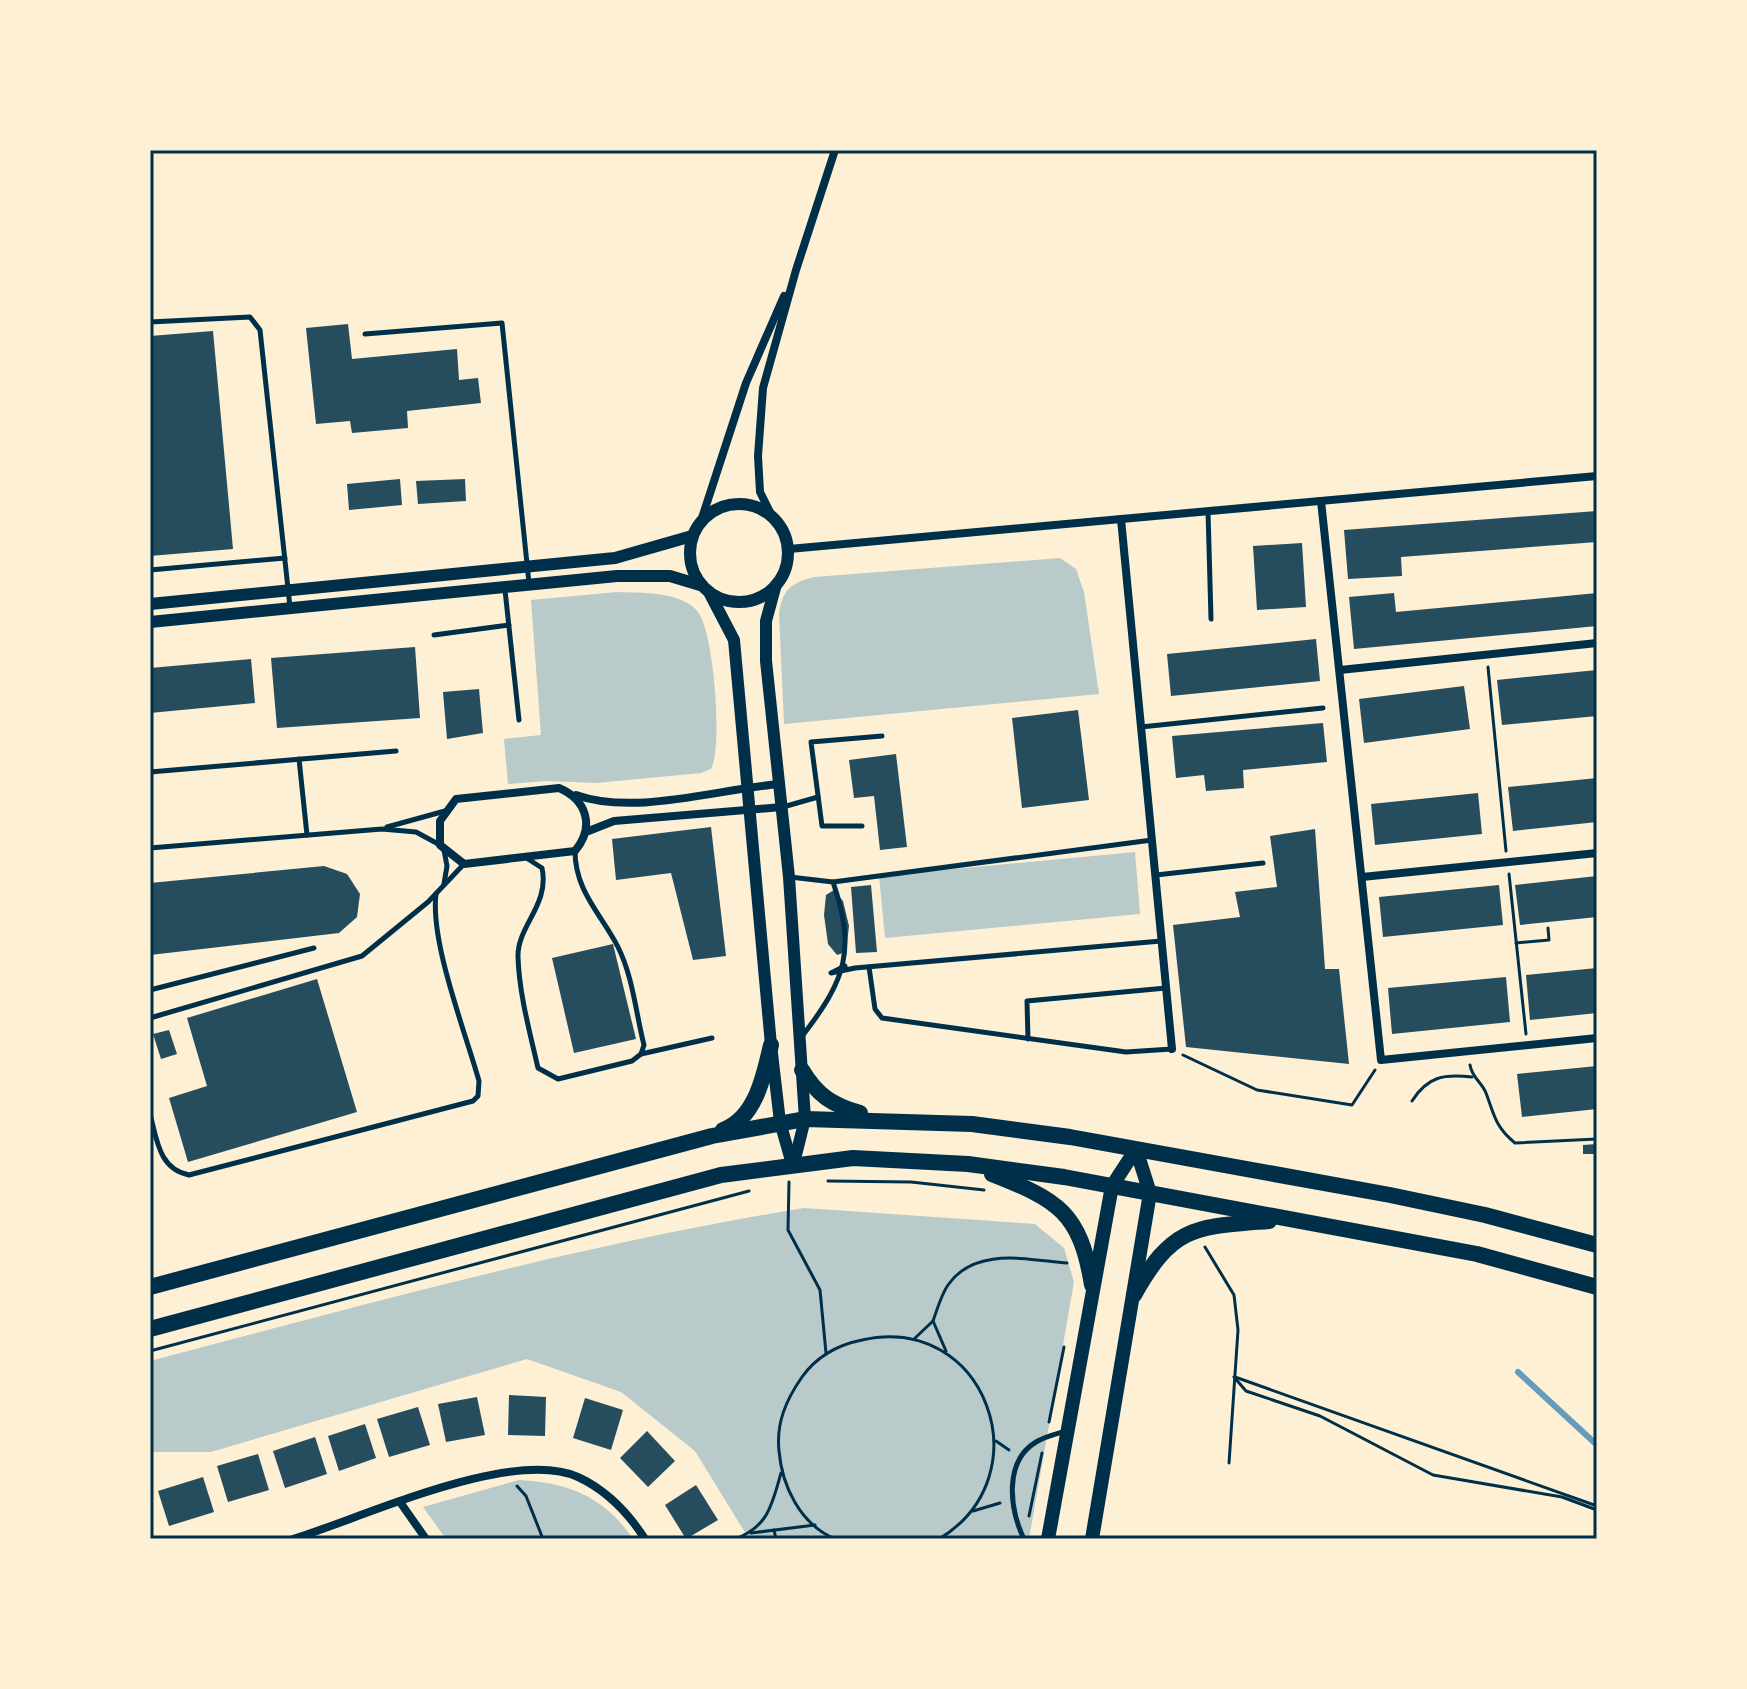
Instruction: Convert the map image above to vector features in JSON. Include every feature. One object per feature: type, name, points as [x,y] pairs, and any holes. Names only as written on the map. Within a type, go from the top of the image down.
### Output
[{"type":"highway","points":[[690,1142],[731,1127],[745,1111],[761,1089],[771,1045]]},
{"type":"highway","points":[[802,1070],[814,1090],[834,1106],[880,1119]]},
{"type":"highway","points":[[150,1287],[690,1142],[805,1119],[972,1124],[1136,1149],[1485,1215],[1597,1245]]},
{"type":"highway","points":[[150,1329],[721,1175],[793,1177],[853,1158],[968,1164],[1112,1186],[1477,1254],[1597,1287]]},
{"type":"highway","points":[[968,1164],[1036,1191],[1070,1216],[1086,1248],[1092,1285]]},
{"type":"highway","points":[[1134,1295],[1153,1260],[1167,1246],[1194,1231],[1205,1226],[1291,1219]]},
{"type":"main road","points":[[1048,1539],[1112,1186],[1136,1149]]},
{"type":"main road","points":[[1092,1539],[1150,1193],[1136,1149]]},
{"type":"street","points":[[793,1177],[805,1119],[789,877],[765,648],[766,621],[775,588],[785,573],[789,549],[785,533],[760,492],[758,456],[763,388],[796,270],[835,150]]},
{"type":"street","points":[[793,1177],[780,1122],[771,1045],[734,640],[690,565],[692,536],[701,521],[746,383],[796,270]]},
{"type":"street","points":[[789,549],[1597,476]]},
{"type":"street","points":[[1321,501],[1381,1060],[1597,1038]]},
{"type":"street","points":[[701,521],[717,508],[735,503],[755,506],[771,514]]},
{"type":"street","points":[[1121,519],[1172,1049]]},
{"type":"street","points":[[150,604],[640,554],[692,536]]},
{"type":"street","points":[[150,622],[617,576],[670,576],[733,603],[753,601],[775,588]]},
{"type":"street","points":[[1340,670],[1597,643]]},
{"type":"street","points":[[574,795],[588,819],[586,832],[575,851],[528,859],[464,864],[442,847],[440,821],[456,799],[559,788],[598,803],[628,803],[780,784]]},
{"type":"street","points":[[586,832],[614,821],[782,807]]},
{"type":"street","points":[[1362,877],[1597,853]]},
{"type":"street","points":[[293,1539],[400,1502],[505,1472],[551,1471],[577,1477],[611,1499],[645,1539]]},
{"type":"street","points":[[400,1502],[426,1539]]},
{"type":"lane","points":[[150,322],[250,317],[260,330],[290,608]]},
{"type":"lane","points":[[365,334],[502,323],[529,585]]},
{"type":"lane","points":[[1208,511],[1211,619]]},
{"type":"lane","points":[[150,570],[285,558]]},
{"type":"lane","points":[[505,587],[519,720]]},
{"type":"lane","points":[[434,635],[509,625]]},
{"type":"lane","points":[[1141,727],[1323,708]]},
{"type":"lane","points":[[862,826],[822,826],[811,742],[882,736]]},
{"type":"lane","points":[[150,772],[396,751]]},
{"type":"lane","points":[[299,759],[307,835]]},
{"type":"lane","points":[[782,807],[818,797]]},
{"type":"lane","points":[[382,829],[445,811]]},
{"type":"lane","points":[[150,848],[382,829],[416,832],[442,847],[447,866],[444,885]]},
{"type":"lane","points":[[789,877],[833,882],[1152,840]]},
{"type":"lane","points":[[575,851],[575,869],[584,892],[617,946],[625,966],[644,1045],[641,1054]]},
{"type":"lane","points":[[528,859],[542,868],[544,879],[537,910],[517,955],[538,1068],[558,1079],[632,1061],[641,1054],[712,1038]]},
{"type":"lane","points":[[1155,876],[1263,863]]},
{"type":"lane","points":[[150,1018],[349,962],[371,950],[436,894],[464,864]]},
{"type":"lane","points":[[800,1039],[824,1008],[845,966],[848,939],[833,882]]},
{"type":"lane","points":[[150,1114],[160,1152],[168,1166],[189,1175],[473,1101],[478,1096],[479,1081],[438,930],[436,894]]},
{"type":"lane","points":[[845,966],[831,973],[869,966],[1161,941]]},
{"type":"lane","points":[[150,990],[314,948]]},
{"type":"lane","points":[[869,966],[875,1009],[882,1018],[1126,1052],[1172,1049]]},
{"type":"lane","points":[[1028,1039],[1027,1001],[1166,988]]},
{"type":"lane","points":[[1024,1539],[1014,1517],[1011,1499],[1019,1457],[1045,1438],[1066,1431]]},
{"type":"path","points":[[1487,655],[1527,1045]]},
{"type":"path","points":[[1516,943],[1549,940],[1548,928]]},
{"type":"path","points":[[1172,1049],[1257,1090],[1352,1105],[1381,1060]]},
{"type":"path","points":[[1468,1052],[1472,1077],[1485,1090],[1489,1111],[1515,1143],[1597,1139]]},
{"type":"path","points":[[1412,1101],[1433,1077],[1472,1077]]},
{"type":"path","points":[[793,1177],[788,1230],[820,1290],[826,1353]]},
{"type":"path","points":[[817,1181],[911,1182],[966,1186],[991,1192]]},
{"type":"path","points":[[150,1351],[758,1189]]},
{"type":"path","points":[[1194,1231],[1234,1295],[1238,1330],[1229,1463]]},
{"type":"path","points":[[914,1339],[933,1321],[948,1284],[976,1262],[994,1258],[1075,1263]]},
{"type":"path","points":[[933,1321],[947,1353]]},
{"type":"path","points":[[835,1539],[800,1512],[781,1473],[777,1436],[787,1399],[809,1367],[842,1344],[882,1335],[914,1339],[947,1353],[967,1371],[988,1404],[996,1441],[990,1478],[973,1511]]},
{"type":"path","points":[[1027,1525],[1066,1335]]},
{"type":"path","points":[[1234,1377],[1597,1508]]},
{"type":"path","points":[[1234,1377],[1246,1391],[1320,1416],[1433,1475],[1562,1497],[1597,1508]]},
{"type":"path","points":[[996,1441],[1019,1457]]},
{"type":"path","points":[[505,1472],[526,1496],[543,1539]]},
{"type":"path","points":[[751,1533],[769,1516],[781,1473]]},
{"type":"path","points":[[939,1539],[973,1511],[1011,1499]]},
{"type":"path","points":[[735,1539],[751,1533],[816,1525]]},
{"type":"path","points":[[774,1530],[776,1539]]},
{"type":"shaded area","points":[[1060,558],[1076,569],[1084,592],[1099,694],[784,724],[779,613],[789,588],[814,577]]},
{"type":"shaded area","points":[[617,592],[672,597],[691,605],[698,612],[708,642],[715,690],[716,738],[711,769],[701,773],[596,783],[547,781],[508,784],[504,739],[541,735],[531,600]]},
{"type":"shaded area","points":[[1135,852],[1140,914],[885,938],[879,876]]},
{"type":"shaded area","points":[[804,1208],[1035,1224],[1064,1248],[1074,1282],[1029,1539],[749,1539],[695,1451],[621,1392],[527,1359],[211,1452],[150,1452],[150,1361],[557,1257]]},
{"type":"shaded area","points":[[519,1480],[553,1484],[584,1494],[610,1512],[633,1539],[446,1539],[423,1507]]},
{"type":"building","points":[[348,324],[352,359],[457,349],[459,380],[478,378],[481,403],[407,411],[408,428],[352,433],[350,421],[316,424],[306,328]]},
{"type":"building","points":[[213,331],[233,549],[150,556],[150,336]]},
{"type":"building","points":[[400,479],[402,505],[349,510],[347,484]]},
{"type":"building","points":[[465,479],[466,501],[418,504],[416,481]]},
{"type":"building","points":[[1597,511],[1597,542],[1401,557],[1402,576],[1348,579],[1344,530]]},
{"type":"building","points":[[1302,543],[1306,607],[1257,610],[1253,546]]},
{"type":"building","points":[[1394,593],[1396,612],[1597,593],[1597,626],[1354,649],[1349,597]]},
{"type":"building","points":[[1316,639],[1320,681],[1171,696],[1167,654]]},
{"type":"building","points":[[415,647],[420,718],[277,728],[271,658]]},
{"type":"building","points":[[251,659],[255,703],[150,713],[150,668]]},
{"type":"building","points":[[1597,670],[1597,716],[1502,725],[1497,680]]},
{"type":"building","points":[[1464,686],[1470,729],[1364,743],[1359,699]]},
{"type":"building","points":[[479,689],[483,733],[447,739],[443,692]]},
{"type":"building","points":[[1078,710],[1089,800],[1022,808],[1012,718]]},
{"type":"building","points":[[1323,723],[1327,762],[1243,770],[1244,788],[1206,791],[1204,775],[1176,778],[1172,736]]},
{"type":"building","points":[[896,754],[907,847],[880,850],[874,796],[854,798],[849,760]]},
{"type":"building","points":[[1597,778],[1597,822],[1513,831],[1508,787]]},
{"type":"building","points":[[1478,793],[1482,834],[1375,845],[1371,804]]},
{"type":"building","points":[[711,827],[726,956],[693,960],[671,873],[616,880],[612,839]]},
{"type":"building","points":[[1315,829],[1325,969],[1339,969],[1349,1064],[1186,1047],[1173,925],[1240,917],[1235,892],[1277,887],[1270,836]]},
{"type":"building","points":[[324,866],[347,874],[360,894],[357,917],[339,933],[150,955],[150,883]]},
{"type":"building","points":[[1597,876],[1597,917],[1520,925],[1515,885]]},
{"type":"building","points":[[871,885],[877,952],[856,953],[851,887]]},
{"type":"building","points":[[1499,885],[1503,925],[1383,937],[1379,897]]},
{"type":"building","points":[[834,890],[843,901],[849,926],[846,952],[837,955],[828,944],[824,915],[826,895]]},
{"type":"building","points":[[613,944],[636,1039],[574,1053],[552,958]]},
{"type":"building","points":[[1597,968],[1597,1013],[1530,1020],[1526,975]]},
{"type":"building","points":[[1506,977],[1510,1022],[1392,1034],[1388,988]]},
{"type":"building","points":[[317,979],[357,1112],[188,1162],[169,1098],[207,1086],[187,1018]]},
{"type":"building","points":[[169,1030],[177,1054],[161,1059],[153,1034]]},
{"type":"building","points":[[1597,1066],[1597,1109],[1522,1117],[1517,1074]]},
{"type":"building","points":[[1597,1144],[1597,1154],[1583,1154],[1583,1145]]},
{"type":"building","points":[[509,1395],[546,1397],[545,1436],[508,1435]]},
{"type":"building","points":[[477,1397],[485,1435],[446,1442],[438,1404]]},
{"type":"building","points":[[585,1398],[623,1410],[611,1450],[573,1438]]},
{"type":"building","points":[[418,1407],[430,1445],[389,1457],[377,1419]]},
{"type":"building","points":[[365,1424],[376,1458],[339,1471],[328,1436]]},
{"type":"building","points":[[647,1431],[675,1461],[648,1487],[620,1458]]},
{"type":"building","points":[[315,1437],[327,1474],[285,1488],[273,1451]]},
{"type":"building","points":[[258,1454],[269,1490],[228,1502],[217,1466]]},
{"type":"building","points":[[203,1477],[214,1512],[169,1526],[158,1491]]},
{"type":"building","points":[[696,1485],[718,1520],[686,1539],[665,1505]]},
{"type":"waterway","points":[[1518,1372],[1597,1445]]}]
